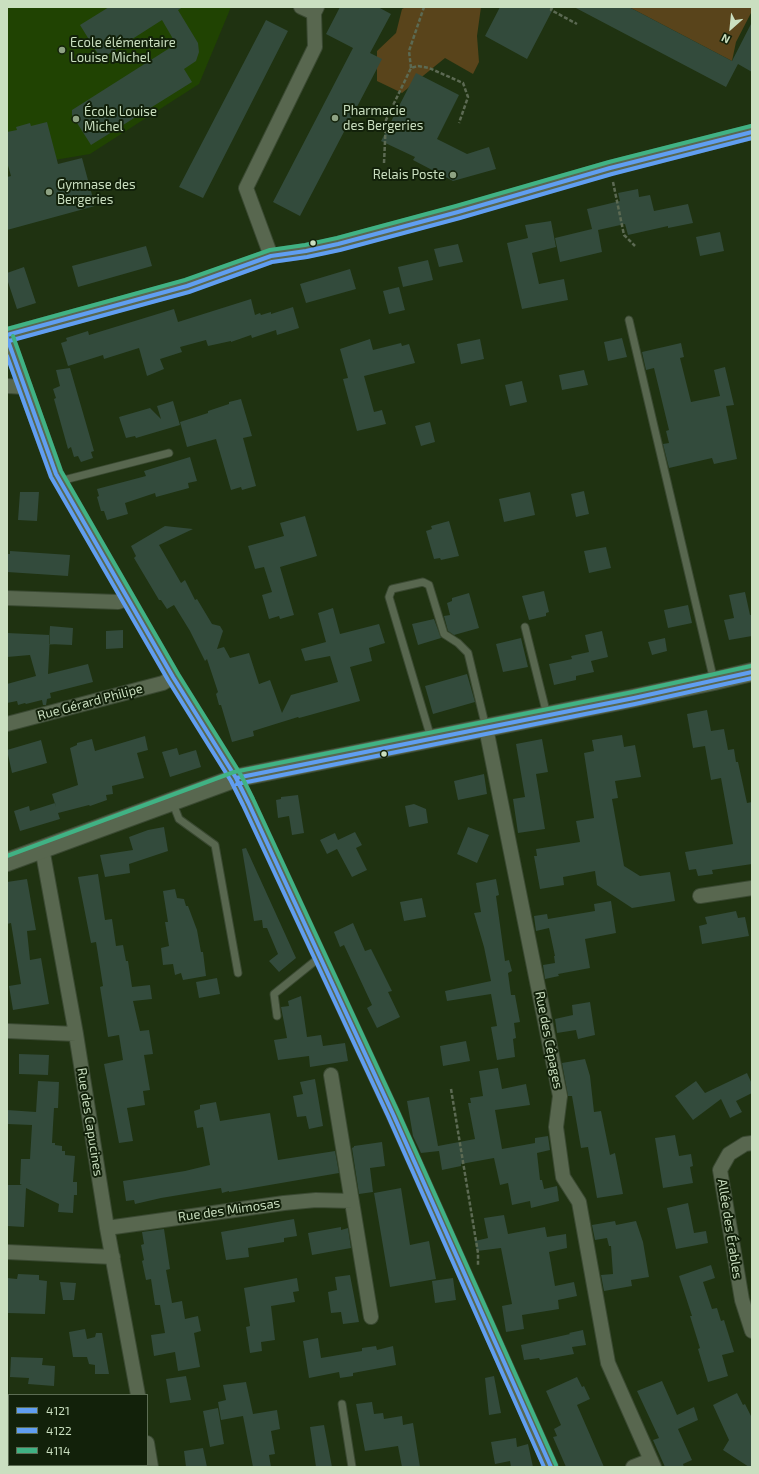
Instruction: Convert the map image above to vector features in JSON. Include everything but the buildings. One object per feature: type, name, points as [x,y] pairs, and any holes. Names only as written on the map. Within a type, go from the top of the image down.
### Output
[{"type":"street","points":[[271,256],[246,188],[315,48],[316,10],[302,7]]},
{"type":"street","points":[[551,1467],[393,1114],[252,809],[236,778],[173,678],[56,474],[7,337],[187,286],[271,256],[306,251],[382,233],[610,168],[752,132]]},
{"type":"street","points":[[7,386],[25,387]]},
{"type":"street","points":[[7,598],[118,602],[127,599]]},
{"type":"street","points":[[7,862],[236,778],[547,716],[752,672]]},
{"type":"street","name":"Rue Gérard Philipe","points":[[7,724],[163,683],[173,678]]},
{"type":"street","name":"Rue des Cépages","points":[[486,728],[560,1096],[556,1127],[563,1177],[579,1202],[608,1363],[652,1463],[633,1467]]},
{"type":"street","name":"Rue des Capucines","points":[[42,848],[76,1034],[107,1228],[138,1394]]},
{"type":"street","points":[[700,896],[752,888]]},
{"type":"street","points":[[7,1031],[76,1034]]},
{"type":"street","points":[[331,1075],[371,1317]]},
{"type":"street","name":"Allée des Érables","points":[[752,1143],[745,1144],[729,1154],[720,1170],[742,1300],[752,1331]]},
{"type":"street","name":"Rue des Mimosas","points":[[107,1228],[284,1203],[316,1200],[352,1201]]},
{"type":"street","points":[[7,1252],[113,1257]]},
{"type":"street","points":[[148,1449],[151,1467]]},
{"type":"lane","points":[[629,320],[714,681]]},
{"type":"lane","points":[[60,481],[169,453]]},
{"type":"lane","points":[[432,739],[389,596],[392,589],[423,582],[429,585],[444,634],[458,643],[468,653],[486,728]]},
{"type":"lane","points":[[525,627],[547,716]]},
{"type":"lane","points":[[172,801],[179,819],[215,845],[238,973]]},
{"type":"lane","points":[[277,1016],[274,994],[320,957]]},
{"type":"lane","points":[[342,1404],[352,1467]]},
{"type":"path","points":[[384,163],[386,120],[411,68],[409,51],[424,7]]},
{"type":"path","points":[[552,7],[551,10],[577,24]]},
{"type":"path","points":[[411,68],[418,66],[429,68],[463,83],[468,97],[459,123]]},
{"type":"path","points":[[610,168],[624,235],[635,246]]},
{"type":"path","points":[[451,1089],[478,1253],[478,1267]]},
{"type":"shaded area","name":"École Louise Michel","points":[[7,7],[231,7],[199,84],[90,154],[7,168]]},
{"type":"shaded area","points":[[406,7],[481,7],[477,36],[479,62],[473,74],[445,58],[402,93],[377,81],[377,51],[396,33],[402,9]]},
{"type":"shaded area","points":[[629,7],[752,7],[752,11],[736,42],[732,61]]},
{"type":"transit line","name":"4114","points":[[7,329],[185,280],[270,250],[305,245],[337,238],[456,206],[609,162],[751,126]]},
{"type":"transit line","name":"4121","points":[[7,335],[187,286],[271,256],[306,251],[338,244],[458,212],[610,168],[752,132]]},
{"type":"transit line","name":"4122","points":[[9,341],[189,292],[272,262],[340,250],[460,218],[612,174],[752,138]]},
{"type":"transit line","name":"4114","points":[[13,336],[61,471],[178,674],[241,775],[253,799],[398,1112],[556,1465]]},
{"type":"transit line","name":"4121","points":[[7,338],[56,474],[173,677],[236,778],[248,802],[393,1114],[551,1467]]},
{"type":"transit line","name":"4122","points":[[7,356],[51,477],[168,680],[231,781],[243,805],[388,1116],[544,1467]]},
{"type":"transit line","name":"4114","points":[[7,856],[234,772],[633,692],[751,666]]},
{"type":"transit line","name":"4121","points":[[236,778],[634,698],[752,672]]},
{"type":"transit line","name":"4122","points":[[237,784],[635,704],[752,678]]},
{"type":"place","name":"Ecole élémentaire Louise Michel","points":[[62,50]]},
{"type":"place","name":"Pharmacie des Bergeries","points":[[335,118]]},
{"type":"place","name":"École Louise Michel","points":[[76,119]]},
{"type":"place","name":"Relais Poste","points":[[453,175]]},
{"type":"place","name":"Gymnase des Bergeries","points":[[49,192]]}]
